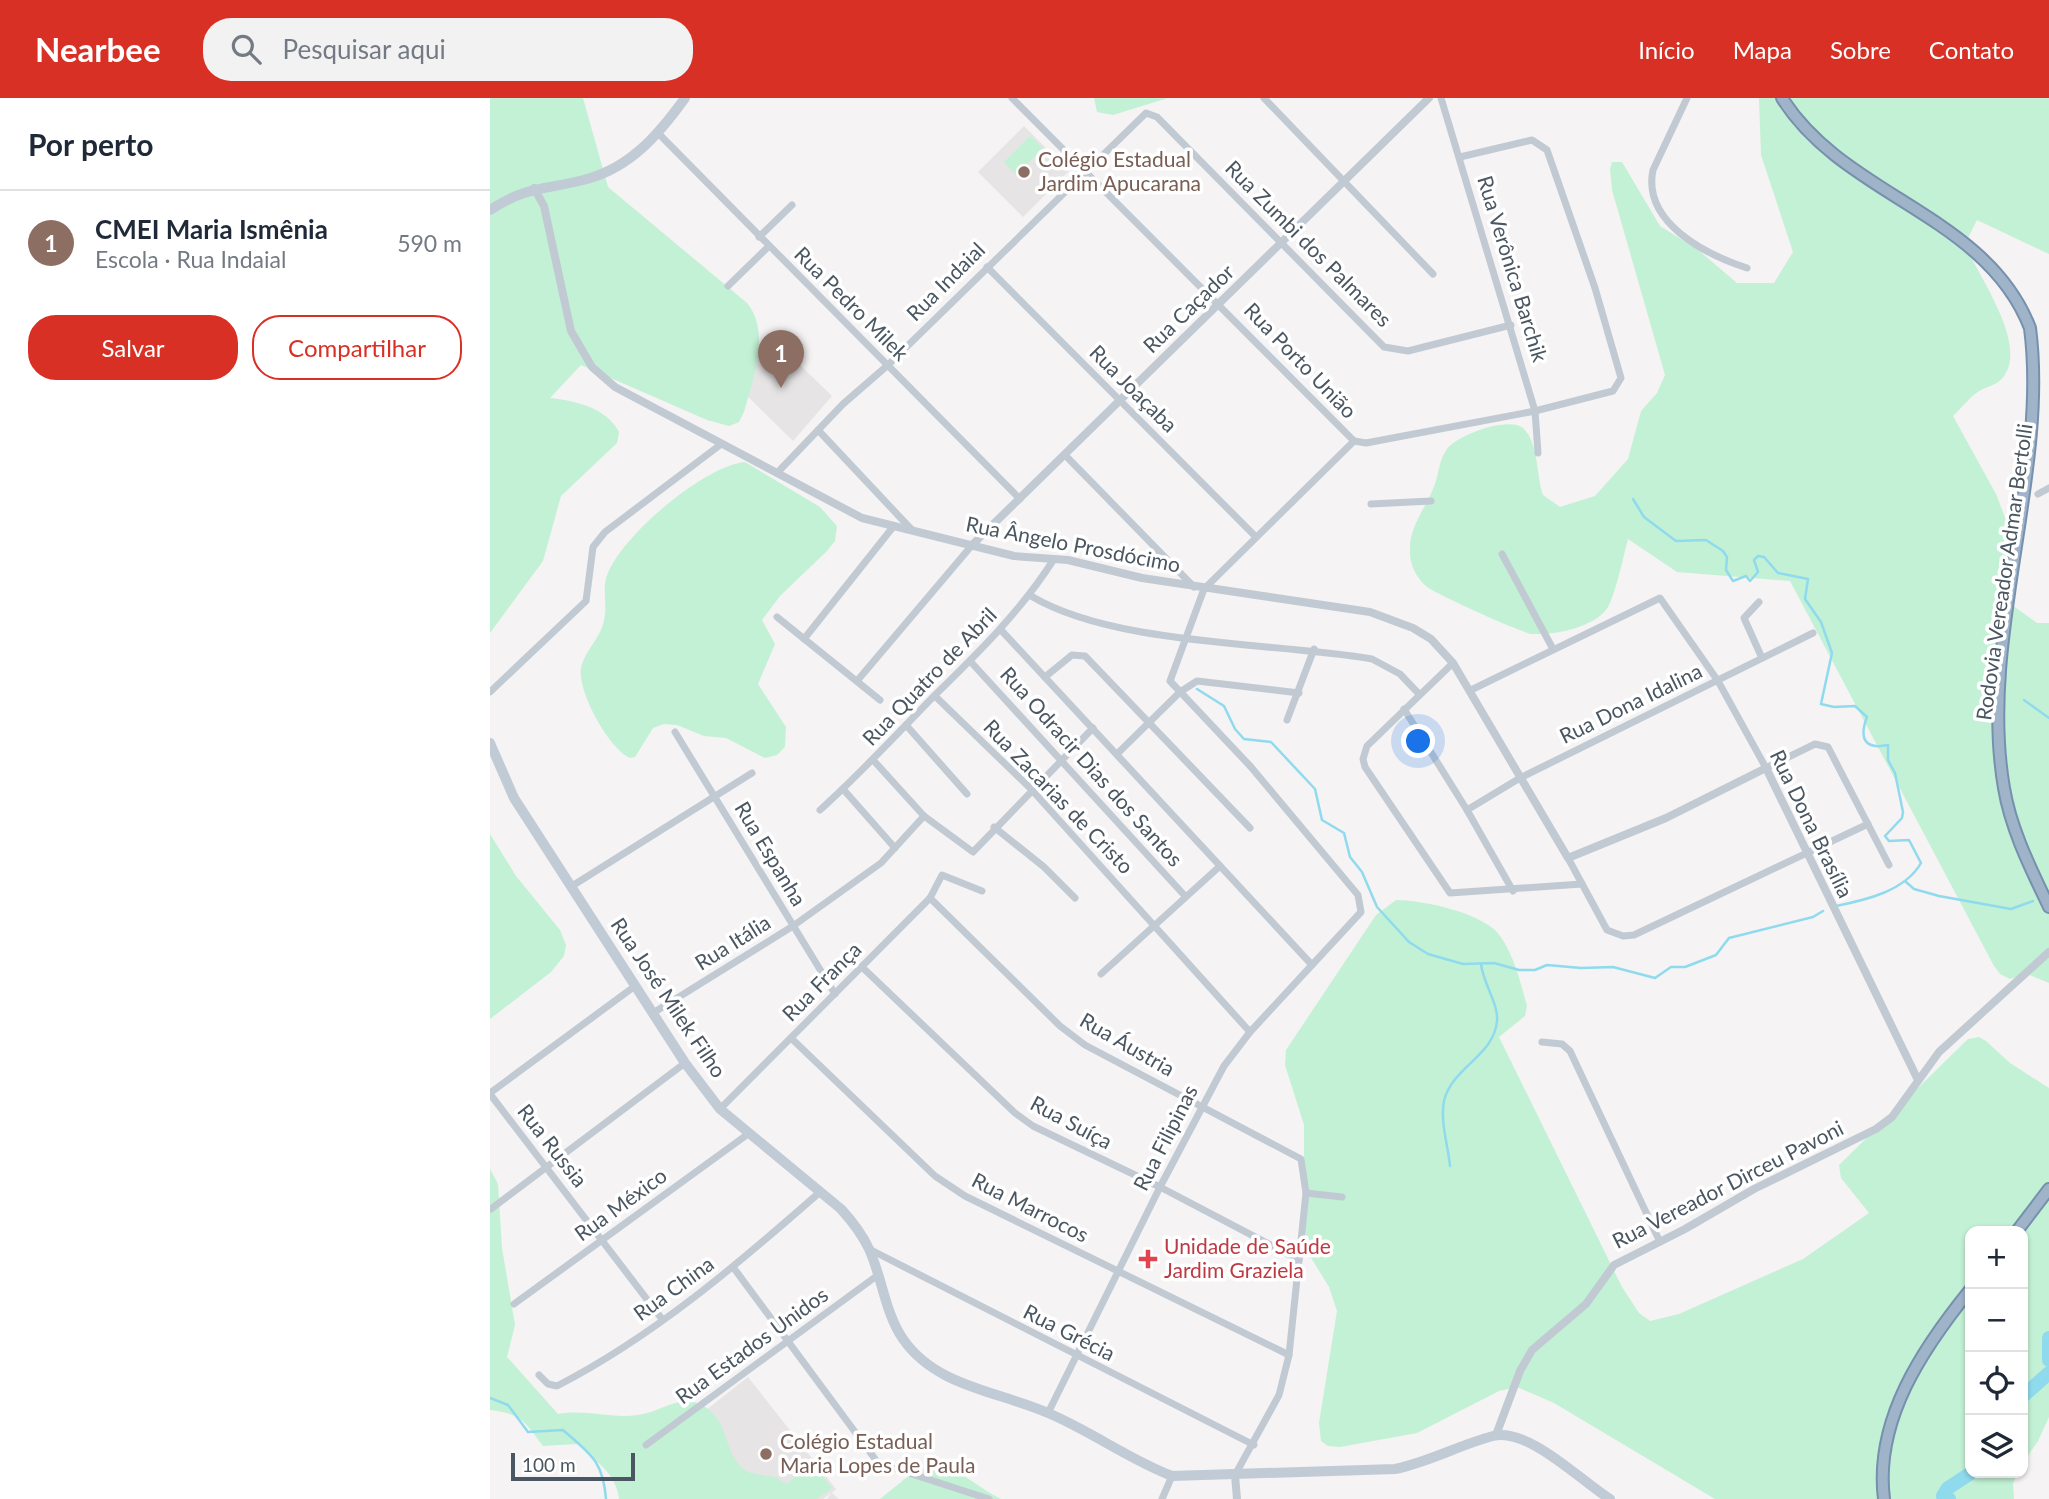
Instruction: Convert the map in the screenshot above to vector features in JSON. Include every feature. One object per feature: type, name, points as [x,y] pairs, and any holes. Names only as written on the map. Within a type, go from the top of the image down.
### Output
[{"type":"highway","name":"Rodovia Vereador Admar Bertolli","points":[[1782,98],[1815,139],[1861,176],[1970,247],[1996,272],[2016,300],[2029,327],[2040,359],[2045,395]]},
{"type":"highway","name":"Rodovia Vereador Admar Bertolli","points":[[2035,506],[2042,488]]},
{"type":"highway","name":"Rodovia Vereador Admar Bertolli","points":[[2031,532],[2011,646],[2001,747],[2003,788],[2012,822],[2049,907]]},
{"type":"highway","points":[[2021,1226],[2049,1189]]},
{"type":"highway","points":[[1884,1499],[1882,1482],[1886,1441],[1897,1405],[1922,1355],[1965,1297]]},
{"type":"main road","points":[[490,210],[534,188],[585,180],[611,171],[659,134],[685,98]]},
{"type":"main road","name":"Rua José Milek Filho","points":[[490,743],[514,798],[685,1063],[720,1109],[820,1192],[856,1226],[869,1249],[902,1338],[922,1361],[962,1383],[1048,1413],[1147,1466],[1172,1476],[1235,1475]]},
{"type":"main road","points":[[1235,1475],[1395,1469],[1417,1465],[1496,1435],[1527,1441],[1610,1499]]},
{"type":"street","name":"Rua Porto União","points":[[1012,98],[1354,441]]},
{"type":"street","points":[[1264,98],[1433,274]]},
{"type":"street","name":"Rua Caçador","points":[[973,544],[1429,98]]},
{"type":"street","name":"Rua Verônica Barchik","points":[[1441,98],[1535,411],[1538,453]]},
{"type":"street","points":[[1687,98],[1653,170],[1650,183],[1653,194],[1675,227],[1696,247],[1747,268]]},
{"type":"street","name":"Rua Zumbi dos Palmares","points":[[1141,116],[1146,113],[1157,117],[1384,347],[1408,351],[1511,325]]},
{"type":"street","name":"Rua Indaial","points":[[777,473],[843,404],[888,365],[1141,116]]},
{"type":"street","name":"Rua Pedro Milek","points":[[659,134],[1020,499]]},
{"type":"street","points":[[1180,692],[1170,681],[1204,589],[1354,441],[1366,443],[1535,411],[1613,391],[1621,379],[1595,288],[1547,149],[1538,142],[1512,144],[1460,156]]},
{"type":"street","name":"Rua Ângelo Prosdócimo","points":[[534,188],[544,206],[571,331],[586,359],[615,387],[847,512],[893,527],[973,544],[1014,556],[1054,559],[1204,589],[1370,612],[1422,633],[1453,663],[1471,690],[1607,930],[1623,936],[1654,928],[1806,852]]},
{"type":"street","points":[[759,237],[792,205]]},
{"type":"street","points":[[728,286],[768,247]]},
{"type":"street","name":"Rua Joaçaba","points":[[987,267],[1255,536]]},
{"type":"street","points":[[818,430],[912,530]]},
{"type":"street","points":[[490,692],[586,601],[593,547],[606,532],[720,445]]},
{"type":"street","points":[[1065,455],[1194,587]]},
{"type":"street","points":[[1371,504],[1431,501]]},
{"type":"street","points":[[804,639],[893,527]]},
{"type":"street","points":[[857,681],[973,544]]},
{"type":"street","points":[[1471,690],[1553,649],[1502,554]]},
{"type":"street","name":"Rua Quatro de Abril","points":[[820,810],[874,761],[1000,630],[1031,596],[1054,559]]},
{"type":"street","points":[[1031,596],[1052,607],[1112,626],[1185,637],[1314,649],[1387,664],[1419,694]]},
{"type":"street","name":"Rua Dona Brasília","points":[[1553,649],[1654,598],[1663,601],[1718,681],[1766,768],[1917,1078]]},
{"type":"street","points":[[1759,602],[1744,618],[1762,658]]},
{"type":"street","points":[[777,617],[880,700]]},
{"type":"street","points":[[1000,630],[1312,965]]},
{"type":"street","name":"Rua Dona Idalina","points":[[1467,810],[1520,778],[1813,633]]},
{"type":"street","points":[[1287,720],[1314,649]]},
{"type":"street","points":[[1045,677],[1072,655],[1085,656],[1250,828]]},
{"type":"street","name":"Rua Odracir Dias dos Santos","points":[[970,661],[1185,896]]},
{"type":"street","points":[[1453,663],[1363,752],[1365,766],[1446,890],[1457,894],[1582,884]]},
{"type":"street","points":[[1117,754],[1180,692],[1197,681],[1299,693]]},
{"type":"street","name":"Rua Filipinas","points":[[1048,1413],[1160,1187],[1224,1066],[1250,1031],[1362,912],[1358,895],[1283,806],[1180,692]]},
{"type":"street","name":"Rua Zacarias de Cristo","points":[[935,696],[1031,789],[1250,1031]]},
{"type":"street","points":[[1404,709],[1467,810],[1513,891]]},
{"type":"street","points":[[906,725],[967,794]]},
{"type":"street","points":[[874,761],[924,817],[973,852],[994,827],[1093,728]]},
{"type":"street","name":"Rua Espanha","points":[[676,732],[835,994]]},
{"type":"street","points":[[1568,858],[1666,818],[1821,744],[1836,759],[1889,865]]},
{"type":"street","points":[[572,886],[752,773]]},
{"type":"street","points":[[843,789],[895,848]]},
{"type":"street","name":"Rua Itália","points":[[653,1013],[793,926],[881,863],[924,817]]},
{"type":"street","points":[[1806,852],[1868,824]]},
{"type":"street","points":[[994,827],[1044,867],[1075,898]]},
{"type":"street","points":[[1101,974],[1220,866]]},
{"type":"street","name":"Rua França","points":[[720,1109],[930,898],[942,875],[982,891]]},
{"type":"street","name":"Rua Áustria","points":[[930,898],[1060,1026],[1085,1045],[1301,1158],[1306,1193]]},
{"type":"street","name":"Rua Vereador Dirceu Pavoni","points":[[1496,1435],[1520,1371],[1532,1349],[1547,1333],[1586,1304],[1615,1265],[1754,1189],[1876,1129],[1892,1118],[1917,1078],[1939,1052],[2049,952]]},
{"type":"street","name":"Rua Suíça","points":[[862,967],[1015,1114],[1033,1126],[1160,1187],[1300,1260]]},
{"type":"street","points":[[490,1094],[635,986]]},
{"type":"street","name":"Rua Marrocos","points":[[791,1038],[935,1176],[965,1196],[1289,1355]]},
{"type":"street","points":[[1542,1042],[1562,1044],[1570,1051],[1660,1242]]},
{"type":"street","points":[[491,1209],[685,1063]]},
{"type":"street","name":"Rua Russia","points":[[490,1094],[662,1320]]},
{"type":"street","name":"Rua México","points":[[514,1304],[748,1134]]},
{"type":"street","name":"Rua China","points":[[539,1375],[548,1384],[557,1386],[590,1369],[733,1267],[820,1192]]},
{"type":"street","points":[[1237,1499],[1235,1475],[1254,1445],[1279,1395],[1289,1355],[1306,1193],[1342,1197]]},
{"type":"street","name":"Rua Grécia","points":[[869,1249],[1254,1445]]},
{"type":"street","points":[[733,1267],[878,1463],[970,1490],[989,1499]]},
{"type":"street","name":"Rua Estados Unidos","points":[[646,1445],[878,1275]]},
{"type":"street","points":[[1162,1499],[1172,1476]]},
{"type":"shaded area","name":"Colégio Estadual Jardim Apucarana","points":[[1024,126],[1069,171],[1023,217],[978,172]]},
{"type":"shaded area","points":[[770,336],[832,396],[793,441],[731,380]]},
{"type":"shaded area","name":"Colégio Estadual Maria Lopes de Paula","points":[[748,1377],[836,1489],[832,1493],[839,1499],[827,1499],[831,1493],[823,1499],[759,1499],[696,1418]]},
{"type":"green space","points":[[490,98],[583,98],[608,187],[747,303],[758,328],[759,342],[755,371],[744,412],[739,422],[729,426],[707,420],[581,365],[550,398],[579,403],[598,411],[613,423],[619,432],[617,443],[561,496],[543,561],[490,633]]},
{"type":"green space","points":[[1094,98],[1168,98],[1113,115],[1097,112]]},
{"type":"green space","points":[[1759,98],[2049,98],[2049,254],[1977,220],[1965,244],[2005,327],[2010,345],[2010,362],[2002,379],[1977,392],[1953,416],[1996,494],[2006,520],[2005,600],[2037,623],[2049,623],[2049,983],[2027,974],[2010,979],[2000,974],[1994,966],[1790,581],[1677,572],[1628,539],[1606,610],[1582,626],[1532,634],[1432,590],[1413,569],[1410,554],[1415,525],[1435,484],[1444,454],[1461,438],[1496,425],[1517,425],[1524,429],[1535,452],[1543,495],[1560,507],[1595,496],[1628,459],[1641,411],[1657,393],[1665,375],[1612,190],[1612,162],[1622,162],[1660,226],[1697,249],[1737,283],[1774,283],[1793,252],[1761,155]]},
{"type":"green space","points":[[1030,136],[1043,148],[1016,175],[1004,162]]},
{"type":"green space","points":[[745,462],[820,507],[837,526],[835,541],[780,596],[762,620],[775,644],[758,684],[786,727],[785,747],[777,755],[765,758],[726,738],[704,736],[677,725],[664,724],[653,728],[635,757],[630,758],[604,732],[589,704],[581,678],[583,662],[600,633],[604,620],[608,573],[630,540],[667,505],[708,476],[728,466]]},
{"type":"green space","points":[[490,834],[516,876],[560,930],[566,945],[564,956],[551,972],[490,1019]]},
{"type":"green space","points":[[1396,900],[1421,902],[1452,909],[1481,921],[1500,936],[1516,970],[1527,1006],[1525,1016],[1499,1037],[1622,1287],[1639,1313],[1650,1321],[1679,1314],[1803,1259],[1869,1213],[1841,1178],[1839,1165],[1968,1039],[1979,1037],[1986,1041],[2010,1063],[2049,1088],[2049,1417],[2028,1456],[2028,1226],[1965,1226],[1965,1478],[2016,1478],[2013,1483],[2014,1499],[1715,1499],[1554,1403],[1517,1387],[1499,1391],[1417,1433],[1340,1447],[1328,1446],[1321,1441],[1319,1423],[1337,1311],[1329,1287],[1307,1251],[1304,1231],[1304,1125],[1285,1065],[1286,1050],[1376,915]]},
{"type":"green space","points":[[490,1169],[498,1184],[502,1248],[515,1325],[507,1357],[558,1414],[628,1416],[682,1402],[699,1404],[719,1421],[734,1458],[744,1470],[774,1477],[786,1484],[813,1464],[832,1488],[817,1499],[619,1499],[609,1475],[577,1444],[543,1446],[521,1420],[490,1410]]},
{"type":"green space","points":[[934,1465],[961,1474],[1001,1499],[880,1499],[911,1474]]},
{"type":"waterway","points":[[1633,499],[1644,517],[1676,541],[1706,540],[1723,551],[1727,557],[1726,570],[1733,581],[1746,576],[1750,581],[1758,572],[1754,560],[1758,556],[1764,557],[1778,573],[1808,579],[1805,599],[1821,622],[1832,653],[1821,704],[1834,707],[1855,706],[1867,717],[1864,731],[1866,741],[1873,746],[1888,745],[1888,760],[1895,773],[1903,812],[1902,818],[1885,836],[1889,841],[1909,840],[1921,863],[1905,881],[1884,893],[1836,906]]},
{"type":"waterway","points":[[1197,689],[1224,706],[1235,729],[1244,739],[1271,742],[1315,789],[1322,820],[1344,833],[1350,857],[1362,872],[1377,907],[1409,942],[1428,954],[1463,964],[1494,963],[1519,970],[1535,970],[1547,965],[1613,967],[1655,978],[1671,967],[1685,967],[1716,955],[1729,938],[1813,917],[1823,911]]},
{"type":"waterway","points":[[2024,700],[2049,718]]},
{"type":"waterway","points":[[1906,882],[1914,889],[1939,896],[2011,909],[2033,901]]},
{"type":"waterway","points":[[1450,1166],[1444,1125],[1444,1101],[1455,1079],[1489,1043],[1497,1021],[1496,1008],[1481,964]]},
{"type":"waterway","points":[[2049,1338],[2049,1360]]},
{"type":"waterway","points":[[2028,1392],[2049,1373]]},
{"type":"waterway","points":[[490,1398],[508,1405],[528,1432],[563,1430],[594,1459],[602,1475],[606,1499]]},
{"type":"waterway","points":[[1949,1499],[1943,1496],[1948,1488],[1965,1477]]},
{"type":"place","name":"Colégio Estadual Jardim Apucarana","points":[[1024,172]]},
{"type":"place","name":"CMEI Maria Ismênia","points":[[781,388]]},
{"type":"place","name":"Unidade de Saúde Jardim Graziela","points":[[1148,1259]]},
{"type":"place","name":"Colégio Estadual Maria Lopes de Paula","points":[[766,1454]]}]
